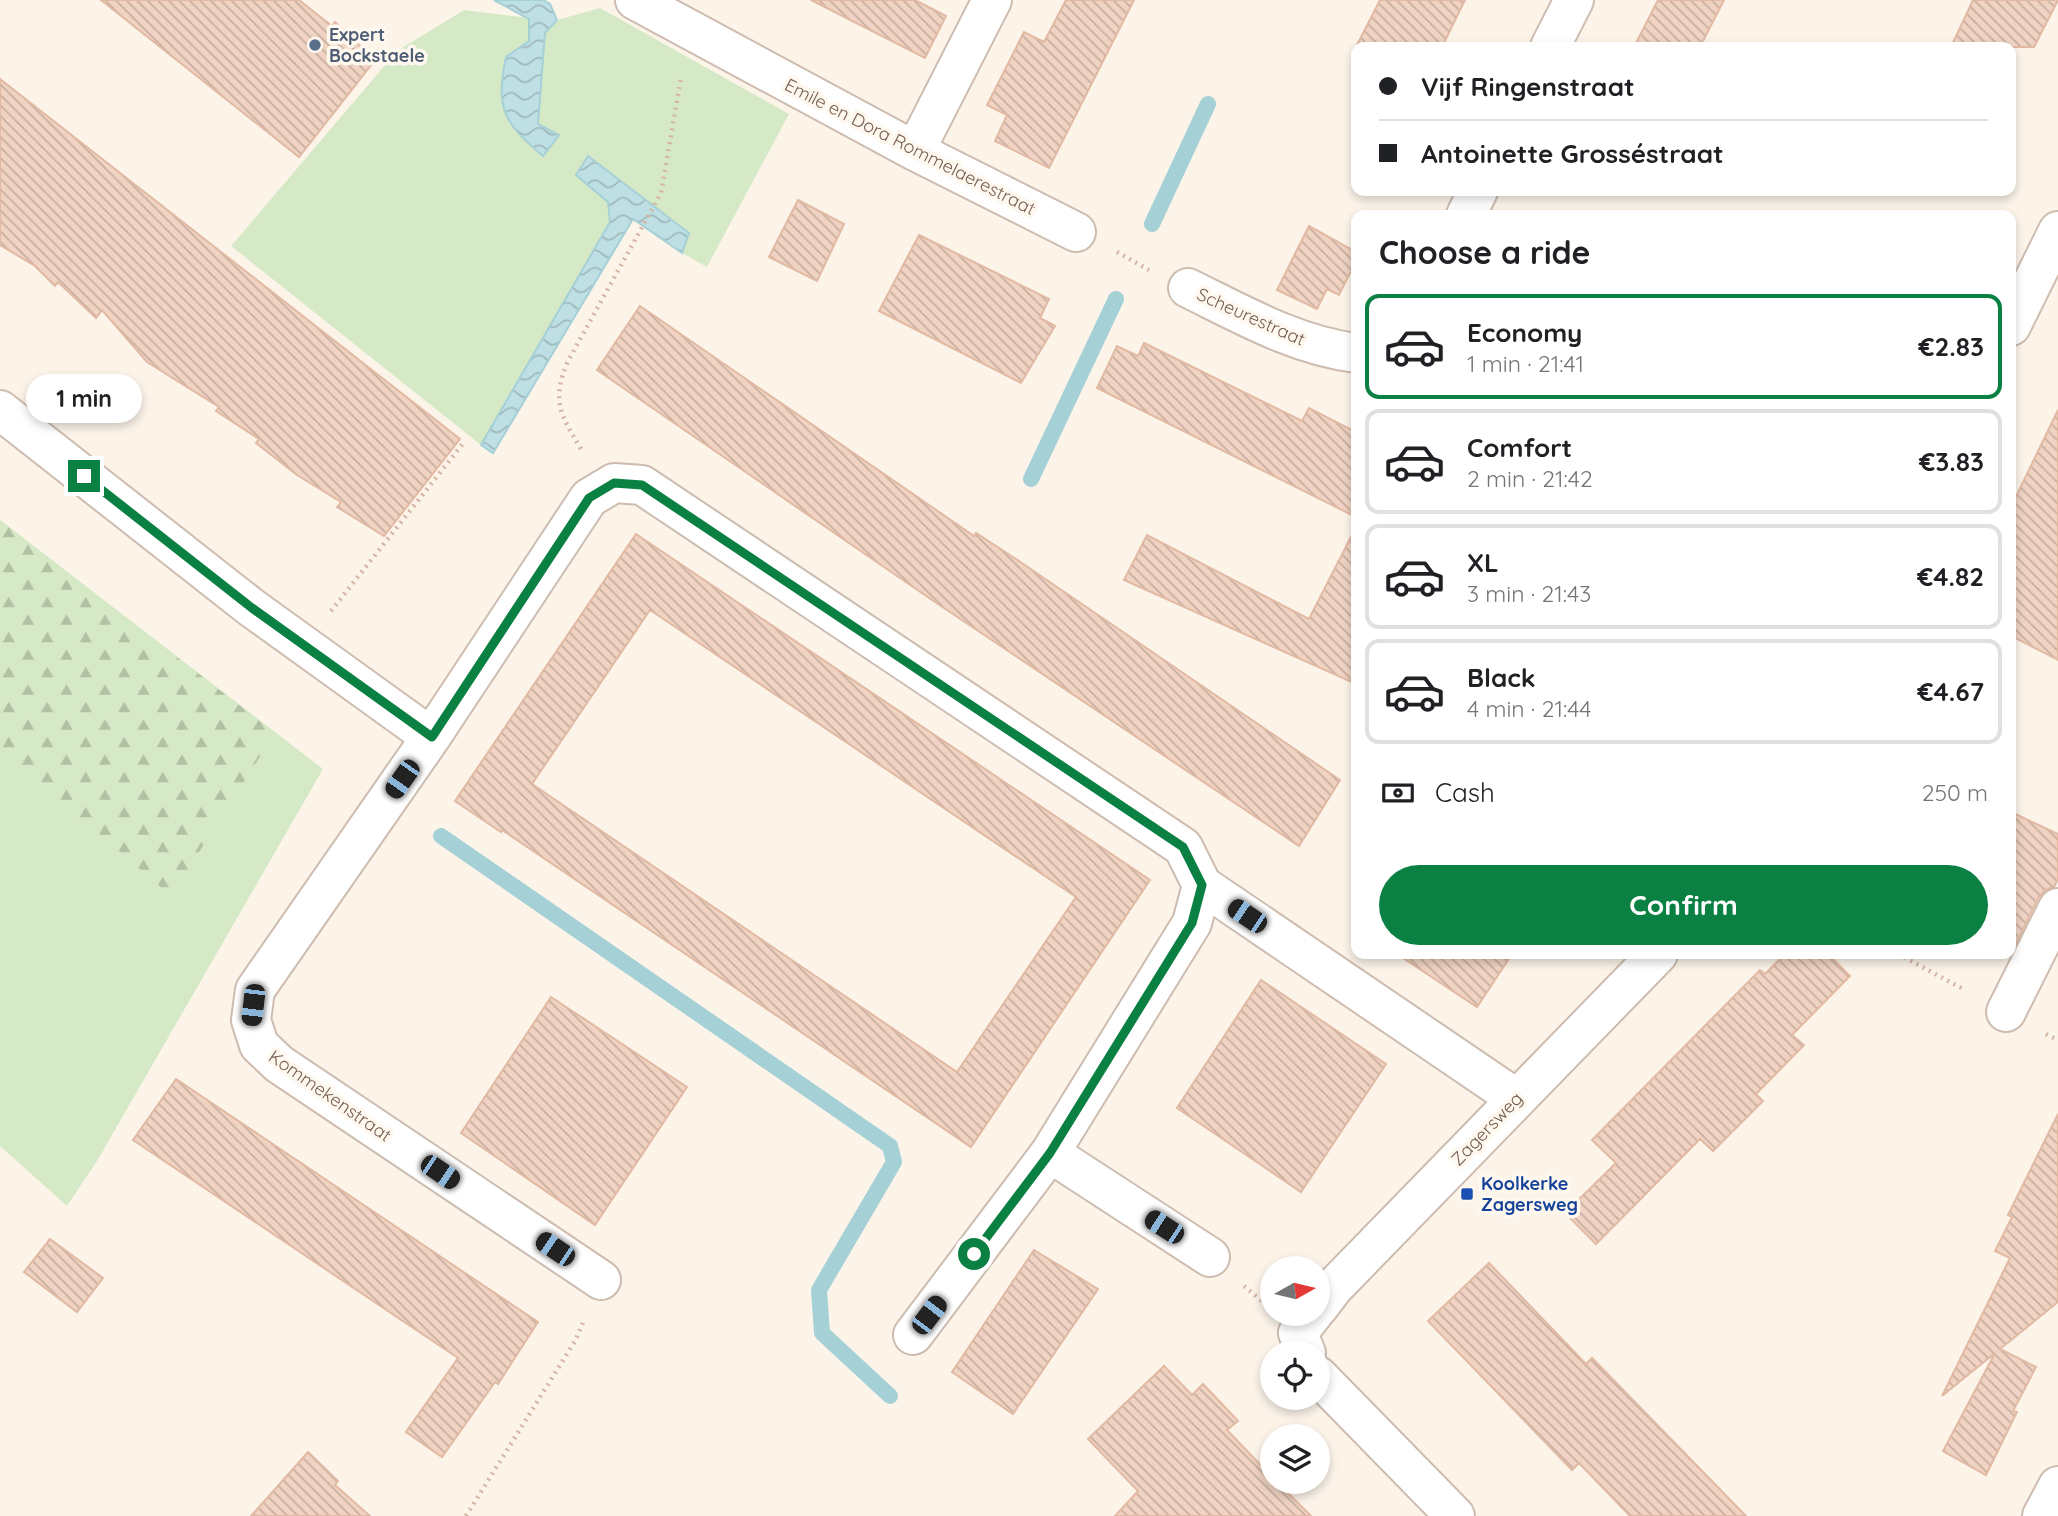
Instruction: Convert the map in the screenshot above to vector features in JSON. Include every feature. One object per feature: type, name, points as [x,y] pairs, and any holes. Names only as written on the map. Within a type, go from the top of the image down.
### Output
[{"type":"street","name":"Emile en Dora Rommelaerestraat","points":[[635,0],[915,151],[1076,232]]},
{"type":"street","points":[[915,151],[992,0]]},
{"type":"street","points":[[1553,42],[1574,0]]},
{"type":"street","points":[[2016,316],[2058,231]]},
{"type":"street","name":"Scheurestraat","points":[[1188,288],[1286,335],[1319,346],[1351,352]]},
{"type":"street","points":[[0,410],[252,608],[432,737]]},
{"type":"street","points":[[614,483],[642,485],[1183,847],[1202,885],[1517,1099]]},
{"type":"street","name":"Kommekenstraat","points":[[601,1280],[279,1064],[259,1045],[251,1020],[255,990],[432,737],[589,498],[614,483]]},
{"type":"street","points":[[913,1335],[1050,1153],[1192,923],[1202,885]]},
{"type":"street","points":[[2006,1012],[2058,908]]},
{"type":"street","name":"Zagersweg","points":[[1330,1292],[1653,959]]},
{"type":"street","points":[[1050,1153],[1210,1257]]},
{"type":"street","points":[[1330,1388],[1455,1516]]},
{"type":"street","points":[[2042,1516],[2058,1486]]},
{"type":"path","points":[[614,483],[581,449],[565,421],[558,403],[559,381],[661,193],[682,69],[703,38]]},
{"type":"path","points":[[1076,232],[1188,288]]},
{"type":"path","points":[[321,604],[331,611],[465,441]]},
{"type":"path","points":[[466,1516],[575,1341],[601,1280]]},
{"type":"green space","points":[[600,8],[789,114],[707,267],[682,253],[689,233],[588,156],[576,175],[608,202],[610,222],[481,445],[231,246],[397,51],[464,10],[529,18],[529,41],[506,57],[538,124],[545,33],[557,20]]},
{"type":"green space","points":[[0,520],[323,769],[97,1161],[67,1206],[0,1146]]},
{"type":"green space","points":[[0,520],[275,733],[171,896],[0,749]]},
{"type":"water","points":[[494,0],[543,0],[550,4],[557,20],[545,33],[538,124],[559,135],[543,156],[511,124],[503,102],[506,57],[529,41],[529,19]]},
{"type":"water","points":[[588,156],[689,233],[682,253],[633,219],[493,453],[481,445],[610,222],[608,202],[576,175]]},
{"type":"building","points":[[101,0],[299,0],[332,26],[335,22],[375,60],[299,157]]},
{"type":"building","points":[[811,0],[915,0],[946,16],[925,58]]},
{"type":"building","points":[[1066,0],[1134,0],[1049,168],[995,141],[1007,115],[987,105],[1024,32],[1044,42]]},
{"type":"building","points":[[1380,0],[1465,0],[1444,42],[1359,42]]},
{"type":"building","points":[[1658,0],[1724,0],[1703,42],[1637,42]]},
{"type":"building","points":[[1973,0],[2058,0],[2034,47],[2016,47],[2016,42],[1953,42]]},
{"type":"building","points":[[0,79],[460,439],[384,536],[337,507],[341,502],[297,475],[256,443],[259,439],[216,411],[219,407],[147,362],[102,310],[96,318],[58,282],[55,286],[35,266],[0,245]]},
{"type":"building","points":[[798,200],[844,224],[817,281],[769,257]]},
{"type":"building","points":[[1309,226],[1351,249],[1351,271],[1339,295],[1327,289],[1317,309],[1277,290]]},
{"type":"building","points":[[919,235],[1049,299],[1040,318],[1055,326],[1021,383],[879,311]]},
{"type":"building","points":[[640,306],[974,536],[976,533],[1019,561],[1340,780],[1299,846],[932,600],[597,370]]},
{"type":"building","points":[[1144,343],[1302,421],[1309,408],[1351,429],[1351,515],[1097,388],[1117,346],[1138,356]]},
{"type":"building","points":[[2058,410],[2058,660],[2016,639],[2016,497]]},
{"type":"building","points":[[636,534],[1150,880],[971,1147],[455,801]],"holes":[[[650,610],[1076,897],[957,1072],[532,784]]]},
{"type":"building","points":[[1147,535],[1309,619],[1351,537],[1351,682],[1124,580]]},
{"type":"building","points":[[2016,814],[2058,834],[2058,879],[2054,887],[2045,890],[2038,898],[2016,944]]},
{"type":"building","points":[[1405,959],[1509,959],[1477,1007]]},
{"type":"building","points":[[1780,959],[1833,959],[1850,976],[1792,1035],[1804,1045],[1756,1094],[1763,1101],[1713,1151],[1700,1139],[1596,1244],[1565,1213],[1616,1163],[1592,1140],[1760,970],[1765,974]]},
{"type":"building","points":[[1261,980],[1386,1064],[1301,1192],[1177,1108]]},
{"type":"building","points":[[551,997],[687,1087],[595,1225],[461,1133]]},
{"type":"building","points":[[176,1079],[538,1322],[498,1384],[495,1382],[442,1457],[406,1432],[458,1358],[133,1140]]},
{"type":"building","points":[[2058,1114],[2058,1302],[2000,1349],[2036,1367],[2013,1411],[2017,1412],[1986,1475],[1943,1451],[1995,1353],[1942,1396],[2010,1258],[1995,1251],[2012,1217],[2008,1215]]},
{"type":"building","points":[[50,1239],[103,1278],[77,1312],[24,1272]]},
{"type":"building","points":[[1034,1250],[1098,1289],[1013,1414],[952,1372]]},
{"type":"building","points":[[1489,1263],[1586,1364],[1592,1358],[1746,1516],[1630,1516],[1579,1463],[1572,1470],[1428,1321]]},
{"type":"building","points":[[1164,1366],[1192,1395],[1203,1384],[1238,1421],[1227,1430],[1260,1464],[1260,1494],[1289,1494],[1311,1516],[1115,1516],[1138,1491],[1088,1439]]},
{"type":"building","points":[[308,1452],[338,1481],[335,1485],[370,1516],[251,1516]]},
{"type":"waterway","points":[[1152,224],[1208,104]]},
{"type":"waterway","points":[[1031,479],[1116,299]]},
{"type":"waterway","points":[[441,836],[890,1146],[894,1162],[819,1290],[822,1333],[890,1396]]},
{"type":"place","name":"Expert Bockstaele","points":[[315,45]]},
{"type":"place","name":"Koolkerke Zagersweg","points":[[1467,1194]]},
{"type":"route","points":[[84,476],[252,608],[432,737],[589,498],[614,483],[642,485],[1183,847],[1202,885],[1192,923],[1050,1153],[974,1254]]}]
